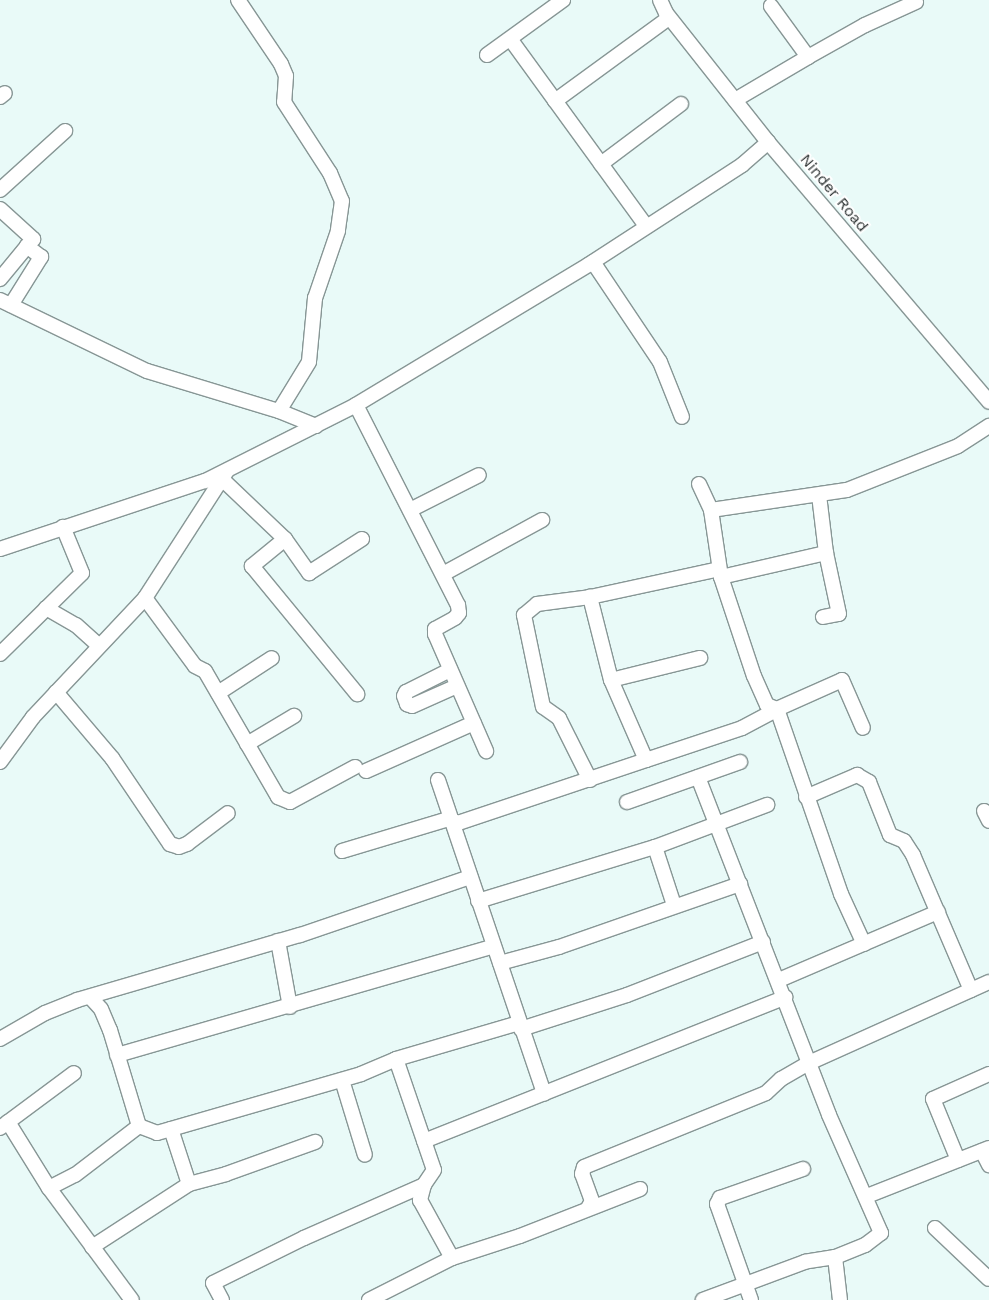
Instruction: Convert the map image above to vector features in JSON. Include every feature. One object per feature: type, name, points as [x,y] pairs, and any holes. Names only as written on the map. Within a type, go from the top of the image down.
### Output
[{"type":"street","points":[[238,0],[281,64],[286,76],[284,102],[330,173],[342,201],[338,231],[315,298],[309,362],[279,411]]},
{"type":"street","points":[[488,55],[511,40],[563,0]]},
{"type":"street","name":"Ninder Road","points":[[660,0],[669,18],[768,142],[987,393]]},
{"type":"street","points":[[735,100],[865,25],[916,2]]},
{"type":"street","points":[[771,6],[808,57]]},
{"type":"street","points":[[556,101],[669,18]]},
{"type":"street","points":[[511,40],[646,226]]},
{"type":"street","points":[[601,164],[681,104]]},
{"type":"street","points":[[0,190],[65,131]]},
{"type":"street","points":[[0,549],[224,475],[356,405],[592,262],[742,165],[768,142]]},
{"type":"street","points":[[0,209],[33,239],[0,280]]},
{"type":"street","points":[[27,246],[41,257],[6,302],[147,371],[279,411],[316,426]]},
{"type":"street","points":[[592,262],[660,362],[682,417]]},
{"type":"street","points":[[356,405],[443,574],[459,613],[435,629],[450,670],[486,751]]},
{"type":"street","points":[[711,510],[847,490],[912,466],[958,446],[989,426]]},
{"type":"street","points":[[410,510],[479,474]]},
{"type":"street","points":[[224,475],[284,539],[309,573],[362,539]]},
{"type":"street","points":[[0,762],[56,692],[145,598],[224,475]]},
{"type":"street","points":[[699,484],[711,510],[720,573],[754,676],[767,705],[777,709],[841,894],[864,944]]},
{"type":"street","points":[[819,495],[826,553],[839,614],[823,617]]},
{"type":"street","points":[[443,574],[542,520]]},
{"type":"street","points":[[0,654],[82,573],[82,566],[63,527]]},
{"type":"street","points":[[284,539],[252,566],[358,694]]},
{"type":"street","points":[[590,780],[559,718],[542,707],[524,616],[537,604],[590,597],[826,553]]},
{"type":"street","points":[[590,597],[611,680],[646,760]]},
{"type":"street","points":[[145,598],[195,666],[205,671],[278,797],[284,801],[298,799],[361,769],[474,723]]},
{"type":"street","points":[[46,608],[76,624],[99,646]]},
{"type":"street","points":[[218,693],[272,658]]},
{"type":"street","points":[[611,680],[700,658]]},
{"type":"street","points":[[450,670],[406,692],[404,696],[407,704],[412,706],[457,686]]},
{"type":"street","points":[[342,851],[449,819],[458,823],[590,780],[742,728],[777,709],[842,680],[863,728]]},
{"type":"street","points":[[56,692],[112,758],[170,844],[179,847],[187,844],[228,813]]},
{"type":"street","points":[[247,744],[294,716]]},
{"type":"street","points":[[627,802],[740,762]]},
{"type":"street","points":[[806,796],[857,775],[869,782],[890,835],[904,841],[913,855],[971,990]]},
{"type":"street","points":[[698,777],[714,825],[779,980],[830,1115],[867,1196],[881,1233],[865,1245],[835,1257],[805,1262],[703,1300]]},
{"type":"street","points":[[438,780],[449,819],[544,1094]]},
{"type":"street","points":[[478,902],[655,847],[767,805]]},
{"type":"street","points":[[655,847],[674,905]]},
{"type":"street","points":[[0,1039],[45,1013],[278,941],[470,877]]},
{"type":"street","points":[[500,963],[559,947],[674,905],[740,884]]},
{"type":"street","points":[[779,980],[938,912]]},
{"type":"street","points":[[278,941],[290,1007]]},
{"type":"street","points":[[139,1126],[157,1133],[342,1080],[396,1059],[619,998],[763,942]]},
{"type":"street","points":[[117,1055],[290,1007],[494,946]]},
{"type":"street","points":[[588,1208],[592,1201],[582,1174],[584,1167],[766,1093],[781,1078],[811,1062],[989,982]]},
{"type":"street","points":[[424,1141],[785,997]]},
{"type":"street","points":[[92,998],[101,1009],[139,1126]]},
{"type":"street","points":[[396,1059],[434,1170],[424,1184],[420,1200],[452,1258]]},
{"type":"street","points":[[74,1073],[4,1125],[132,1300]]},
{"type":"street","points":[[958,1160],[933,1099],[989,1074]]},
{"type":"street","points":[[342,1080],[365,1156]]},
{"type":"street","points":[[49,1188],[83,1170],[139,1126]]},
{"type":"street","points":[[172,1129],[189,1184]]},
{"type":"street","points":[[92,1247],[189,1184],[226,1174],[315,1142]]},
{"type":"street","points":[[867,1196],[986,1150],[989,1165]]},
{"type":"street","points":[[751,1300],[717,1204],[720,1198],[803,1169]]},
{"type":"street","points":[[222,1300],[213,1283],[304,1238],[424,1184]]},
{"type":"street","points":[[370,1300],[452,1258],[520,1236],[640,1189]]},
{"type":"street","points":[[935,1228],[989,1279]]},
{"type":"street","points":[[835,1257],[840,1300]]}]
